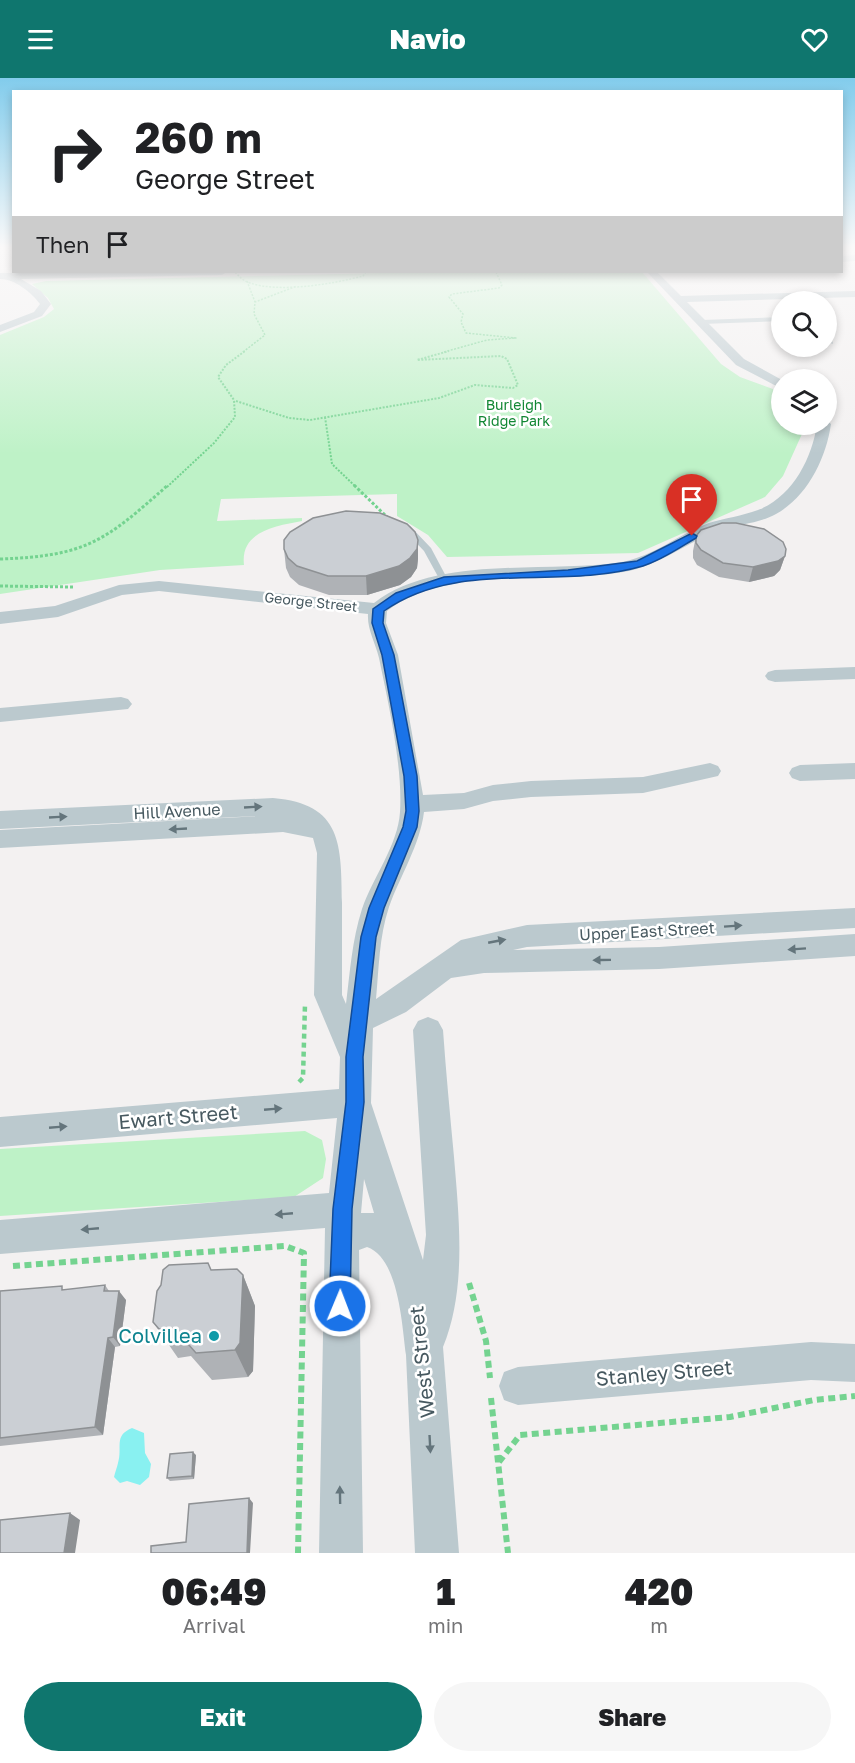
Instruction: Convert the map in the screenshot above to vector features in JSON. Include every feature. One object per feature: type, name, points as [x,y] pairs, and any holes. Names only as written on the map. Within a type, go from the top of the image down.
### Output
[{"type":"street","points":[[0,329],[31,317]]},
{"type":"street","points":[[697,317],[744,366],[771,380]]},
{"type":"street","name":"George Street","points":[[0,618],[58,611],[119,590],[159,586],[378,609],[400,595],[444,580],[568,573],[638,564],[652,560],[707,529],[752,517],[774,508],[800,483],[813,463],[821,435]]},
{"type":"street","name":"West Street","points":[[341,1553],[342,1225],[355,1102],[355,1057],[371,923],[410,827],[412,804],[410,776],[388,655],[377,623],[378,609]]},
{"type":"street","points":[[775,676],[855,673]]},
{"type":"street","points":[[0,715],[121,704]]},
{"type":"street","points":[[412,804],[464,801],[493,793],[531,789],[628,786],[667,781],[710,771]]},
{"type":"street","points":[[800,773],[855,771]]},
{"type":"street","name":"Hill Avenue","points":[[0,820],[277,806],[298,812],[321,825],[327,836],[328,853],[328,995],[333,1011],[355,1057]]},
{"type":"street","name":"Hill Avenue","points":[[0,838],[288,823],[302,825],[314,832],[328,853]]},
{"type":"street","name":"Upper East Street","points":[[359,1021],[396,1003],[447,968],[459,955],[471,948],[517,937],[855,918]]},
{"type":"street","name":"Upper East Street","points":[[447,968],[484,962],[659,958],[855,945]]},
{"type":"street","points":[[425,1355],[440,1272],[443,1236],[428,1030]]},
{"type":"street","name":"West Street","points":[[355,1102],[417,1302],[425,1355],[437,1553]]},
{"type":"street","name":"Ewart Street","points":[[0,1132],[355,1102]]},
{"type":"street","points":[[342,1225],[379,1176]]},
{"type":"street","points":[[0,1237],[342,1225],[356,1230],[371,1229],[390,1240],[405,1258]]},
{"type":"street","name":"Stanley Street","points":[[518,1386],[811,1360],[855,1350]]},
{"type":"street","name":"Stanley Street","points":[[811,1360],[855,1363]]},
{"type":"lane","points":[[702,322],[771,319]]},
{"type":"lane","points":[[391,521],[408,529],[419,539],[444,580]]},
{"type":"path","points":[[255,317],[265,335],[258,343],[221,369],[218,377],[236,401],[299,420],[439,398],[475,385],[503,389],[518,385],[507,359],[501,356],[472,355],[446,360],[417,360],[487,340],[516,338],[466,333],[461,322],[462,317]]},
{"type":"path","points":[[0,559],[73,551],[101,540],[207,450],[236,417],[236,401]]},
{"type":"path","points":[[325,417],[332,464],[391,521]]},
{"type":"path","points":[[0,586],[84,587]]},
{"type":"path","points":[[293,1086],[303,1078],[306,994]]},
{"type":"path","points":[[0,1267],[285,1246],[304,1253],[298,1553]]},
{"type":"path","points":[[466,1272],[486,1341],[491,1413],[508,1553]]},
{"type":"path","points":[[498,1463],[520,1435],[730,1417],[814,1400],[855,1396]]},
{"type":"green space","name":"Burleigh Ridge Park","points":[[44,317],[680,317],[721,364],[740,377],[771,388],[771,435],[801,435],[783,476],[765,497],[638,553],[447,557],[428,535],[397,516],[397,494],[221,499],[217,521],[302,518],[302,521],[271,528],[254,537],[244,554],[244,565],[160,570],[0,594],[0,335]]},
{"type":"green space","points":[[305,1131],[322,1140],[326,1159],[323,1178],[294,1197],[0,1216],[0,1149]]},
{"type":"water","points":[[132,1428],[144,1433],[145,1453],[151,1464],[149,1477],[140,1485],[127,1481],[120,1483],[114,1477],[122,1435]]},
{"type":"building","points":[[346,511],[380,513],[407,524],[415,532],[418,540],[417,549],[399,566],[366,576],[328,576],[297,566],[288,558],[284,549],[284,540],[290,532],[313,518]]},
{"type":"building","points":[[722,523],[736,523],[764,529],[783,542],[786,549],[785,556],[778,561],[753,567],[723,563],[701,550],[696,543],[696,536],[701,530]]},
{"type":"building","points":[[208,1263],[211,1270],[237,1269],[243,1275],[240,1343],[235,1350],[196,1353],[174,1328],[159,1329],[153,1322],[157,1291],[161,1285],[163,1270],[169,1265]]},
{"type":"building","points":[[105,1285],[104,1291],[119,1291],[113,1337],[108,1338],[95,1427],[0,1438],[0,1291],[62,1286],[62,1290]]},
{"type":"building","points":[[193,1452],[192,1476],[167,1478],[170,1454]]},
{"type":"building","points":[[249,1498],[247,1553],[151,1553],[151,1546],[186,1542],[189,1504]]},
{"type":"building","points":[[70,1513],[64,1553],[0,1553],[0,1520]]},
{"type":"place","name":"Colvillea","points":[[214,1336]]},
{"type":"route","points":[[340,1306],[342,1209],[355,1102],[355,1057],[368,937],[376,908],[412,819],[410,776],[388,655],[377,623],[378,609],[400,595],[444,580],[473,576],[591,572],[638,564],[652,560],[692,536]]}]
